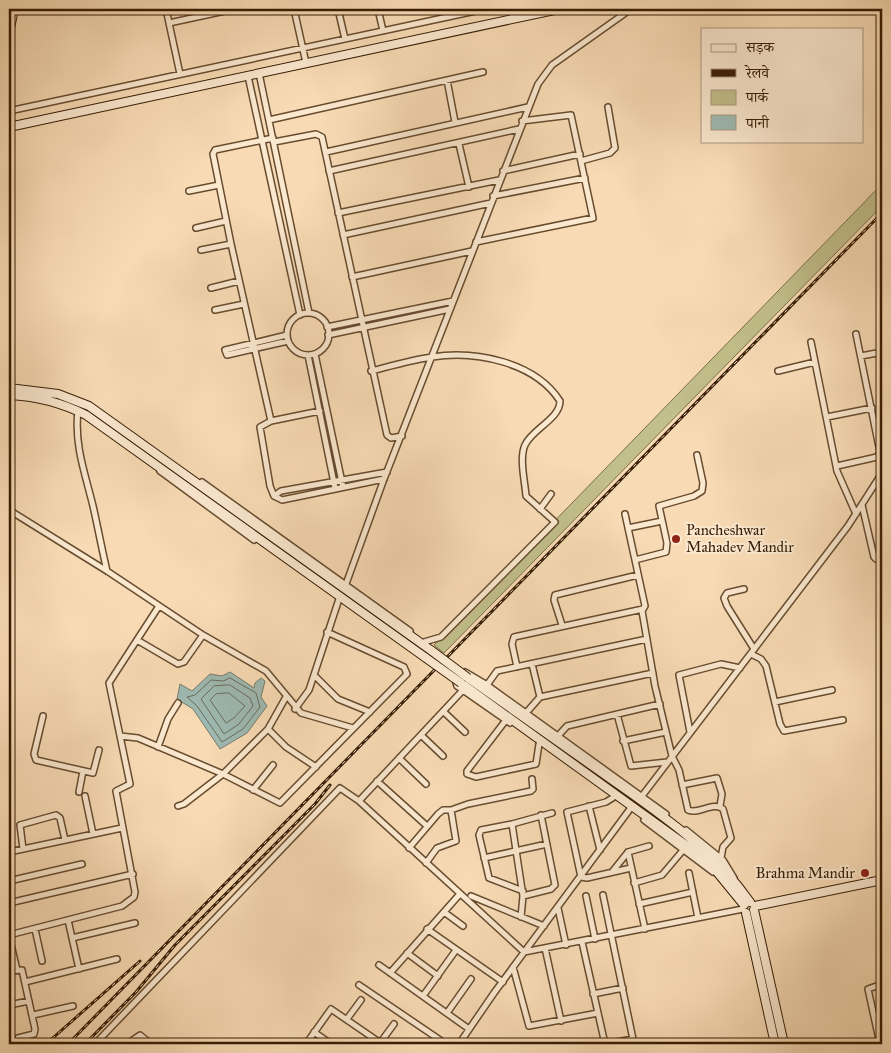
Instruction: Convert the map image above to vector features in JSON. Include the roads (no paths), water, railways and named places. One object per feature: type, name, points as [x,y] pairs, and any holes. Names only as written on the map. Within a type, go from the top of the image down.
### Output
[{"type":"main road","points":[[9,33],[14,9]]},
{"type":"main road","points":[[9,127],[559,9]]},
{"type":"main road","points":[[9,388],[58,394],[80,401],[155,452],[656,811],[705,850],[736,882],[749,907],[784,1044]]},
{"type":"main road","points":[[9,395],[36,398],[78,410],[424,657],[462,687],[708,861],[749,907],[775,1044]]},
{"type":"main road","points":[[749,907],[882,880]]},
{"type":"street","points":[[166,9],[180,74]]},
{"type":"street","points":[[169,23],[234,9]]},
{"type":"street","points":[[294,9],[306,63]]},
{"type":"street","points":[[338,9],[345,39]]},
{"type":"street","points":[[378,9],[383,31]]},
{"type":"street","points":[[9,111],[485,9]]},
{"type":"street","points":[[346,584],[384,479],[528,107],[547,69],[631,9]]},
{"type":"street","points":[[269,120],[483,72]]},
{"type":"street","points":[[259,73],[309,313]]},
{"type":"street","points":[[248,76],[300,315]]},
{"type":"street","points":[[447,80],[455,122]]},
{"type":"street","points":[[326,152],[528,107]]},
{"type":"street","points":[[502,171],[610,153],[615,148],[608,107]]},
{"type":"street","points":[[476,242],[591,219],[593,216],[571,115],[522,122]]},
{"type":"street","points":[[329,171],[519,130]]},
{"type":"street","points":[[272,421],[252,343],[218,185],[213,151],[262,140],[320,134],[326,152],[371,371],[387,434],[391,438],[402,436]]},
{"type":"street","points":[[459,144],[469,187]]},
{"type":"street","points":[[493,196],[585,178]]},
{"type":"street","points":[[338,213],[499,180]]},
{"type":"street","points":[[189,191],[218,185]]},
{"type":"street","points":[[343,234],[491,203]]},
{"type":"street","points":[[196,228],[226,220]]},
{"type":"street","points":[[201,250],[231,244]]},
{"type":"street","points":[[352,277],[472,251]]},
{"type":"street","points":[[211,288],[239,281]]},
{"type":"street","points":[[327,327],[453,301]]},
{"type":"street","points":[[215,310],[244,304]]},
{"type":"street","points":[[328,334],[450,309]]},
{"type":"street","points":[[309,313],[320,318],[327,327],[328,334],[325,346],[315,354],[308,355],[296,351],[288,338],[289,325],[300,315],[309,313]]},
{"type":"street","points":[[836,466],[879,456],[872,408],[856,334]]},
{"type":"street","points":[[288,338],[254,349],[226,354],[226,349],[288,338]]},
{"type":"street","points":[[810,342],[836,466],[841,482],[856,514]]},
{"type":"street","points":[[861,356],[882,352]]},
{"type":"street","points":[[315,354],[343,487]]},
{"type":"street","points":[[308,355],[335,488]]},
{"type":"street","points":[[155,452],[187,472],[346,584],[427,647],[441,637],[555,522],[526,496],[524,447],[530,437],[560,406],[559,398],[538,377],[520,368],[482,358],[432,357],[371,371]]},
{"type":"street","points":[[778,370],[815,362]]},
{"type":"street","points":[[827,417],[872,408]]},
{"type":"street","points":[[78,410],[76,433],[78,452],[93,504],[107,571]]},
{"type":"street","points":[[320,410],[261,425],[260,430],[270,486],[274,496],[282,500],[384,479]]},
{"type":"street","points":[[635,560],[666,552],[667,543],[659,506],[702,492],[703,483],[697,455]]},
{"type":"street","points":[[152,461],[167,478],[412,652],[424,657]]},
{"type":"street","points":[[274,496],[281,491],[333,480],[387,472]]},
{"type":"street","points":[[642,796],[856,514],[882,474]]},
{"type":"street","points":[[540,509],[551,494]]},
{"type":"street","points":[[862,505],[874,557],[879,561],[882,560]]},
{"type":"street","points":[[9,510],[107,571],[202,635],[266,671],[295,710],[321,721],[353,728]]},
{"type":"street","points":[[624,514],[645,606],[643,609],[653,673],[672,756],[679,770],[689,811],[720,806]]},
{"type":"street","points":[[628,528],[662,521]]},
{"type":"street","points":[[562,626],[554,600],[555,595],[638,575]]},
{"type":"street","points":[[744,589],[727,593],[724,598],[752,651],[766,666],[780,724],[784,731],[843,720]]},
{"type":"street","points":[[295,710],[307,696],[326,632],[339,599]]},
{"type":"street","points":[[16,970],[9,935],[129,902],[135,892],[116,791],[130,784],[109,683],[159,606]]},
{"type":"street","points":[[517,667],[512,644],[514,637],[643,609]]},
{"type":"street","points":[[120,736],[132,736],[223,774],[280,803],[406,676],[406,670],[326,632]]},
{"type":"street","points":[[138,640],[178,664],[184,662],[202,635]]},
{"type":"street","points":[[487,685],[493,674],[517,667],[647,639]]},
{"type":"street","points":[[532,664],[540,697]]},
{"type":"street","points":[[690,732],[679,675],[721,664],[740,668]]},
{"type":"street","points":[[727,884],[684,849],[614,797],[456,684],[466,671],[642,796],[721,858],[736,882]]},
{"type":"street","points":[[526,713],[540,697],[653,673]]},
{"type":"street","points":[[314,675],[338,699],[370,712]]},
{"type":"street","points":[[358,801],[444,712],[462,687]]},
{"type":"street","points":[[774,702],[832,690]]},
{"type":"street","points":[[178,806],[184,804],[223,774],[268,729],[286,697]]},
{"type":"street","points":[[158,747],[168,719],[178,703]]},
{"type":"street","points":[[558,736],[567,726],[660,704]]},
{"type":"street","points":[[444,712],[465,732]]},
{"type":"street","points":[[617,714],[631,766],[667,762]]},
{"type":"street","points":[[43,716],[35,758],[40,761],[84,771],[94,771],[99,750]]},
{"type":"street","points":[[506,720],[467,770],[467,774],[476,777],[536,764],[539,744]]},
{"type":"street","points":[[268,729],[286,747],[316,767]]},
{"type":"street","points":[[623,741],[666,732]]},
{"type":"street","points":[[421,735],[444,756]]},
{"type":"street","points":[[400,758],[426,784]]},
{"type":"street","points":[[253,790],[272,765]]},
{"type":"street","points":[[79,792],[84,771]]},
{"type":"street","points":[[682,785],[717,778],[722,794],[720,806],[726,816],[731,838],[723,847],[721,858]]},
{"type":"street","points":[[409,848],[427,826],[444,810],[531,791],[533,789],[532,779]]},
{"type":"street","points":[[376,781],[427,826]]},
{"type":"street","points":[[95,1044],[339,789],[345,790],[358,801],[459,895],[524,952]]},
{"type":"street","points":[[86,796],[93,834]]},
{"type":"street","points":[[580,877],[566,813],[614,797]]},
{"type":"street","points":[[589,806],[600,850]]},
{"type":"street","points":[[459,1044],[502,982],[630,809]]},
{"type":"street","points":[[426,863],[437,848],[456,841],[451,810]]},
{"type":"street","points":[[541,816],[555,881],[554,888],[523,894],[489,878],[479,832],[552,813]]},
{"type":"street","points":[[23,849],[20,825],[56,815],[60,818],[64,840]]},
{"type":"street","points":[[512,824],[523,894],[521,917]]},
{"type":"street","points":[[9,852],[122,828]]},
{"type":"street","points":[[484,858],[547,844]]},
{"type":"street","points":[[612,873],[628,852],[649,846]]},
{"type":"street","points":[[634,883],[662,875],[684,849]]},
{"type":"street","points":[[628,852],[645,929]]},
{"type":"street","points":[[9,881],[82,864]]},
{"type":"street","points":[[580,877],[588,878],[631,868]]},
{"type":"street","points":[[689,873],[698,918]]},
{"type":"street","points":[[9,903],[133,874]]},
{"type":"street","points":[[639,904],[693,892]]},
{"type":"street","points":[[390,973],[459,895]]},
{"type":"street","points":[[582,942],[605,1044],[633,1042],[603,895]]},
{"type":"street","points":[[471,896],[544,926]]},
{"type":"street","points":[[586,896],[595,939]]},
{"type":"street","points":[[524,952],[582,942],[749,907]]},
{"type":"street","points":[[558,908],[566,945]]},
{"type":"street","points":[[444,912],[463,926]]},
{"type":"street","points":[[68,920],[79,969]]},
{"type":"street","points":[[72,938],[136,924]]},
{"type":"street","points":[[35,929],[42,961]]},
{"type":"street","points":[[428,929],[502,982]]},
{"type":"street","points":[[545,948],[561,1021]]},
{"type":"street","points":[[423,996],[456,950]]},
{"type":"street","points":[[407,953],[438,976]]},
{"type":"street","points":[[26,982],[117,959]]},
{"type":"street","points":[[379,965],[469,1029]]},
{"type":"street","points":[[513,967],[528,1026],[598,1013]]},
{"type":"street","points":[[9,972],[22,970],[33,1015],[35,1032],[19,1037],[18,1044]]},
{"type":"street","points":[[447,1013],[470,979]]},
{"type":"street","points":[[880,1044],[868,989],[882,984]]},
{"type":"street","points":[[359,985],[446,1044]]},
{"type":"street","points":[[594,994],[623,988]]},
{"type":"street","points":[[347,1019],[361,1000]]},
{"type":"street","points":[[9,1005],[30,1001]]},
{"type":"street","points":[[33,1015],[73,1006]]},
{"type":"street","points":[[306,1044],[331,1009],[381,1043],[394,1024]]},
{"type":"street","points":[[314,1032],[331,1044]]},
{"type":"street","points":[[127,1044],[140,1035],[151,1044]]},
{"type":"water","points":[[230,672],[254,688],[255,683],[261,678],[265,681],[261,697],[267,706],[247,733],[220,749],[193,709],[177,699],[180,684],[192,691],[210,674],[222,676]]},
{"type":"railway","points":[[68,1044],[882,213]]},
{"type":"railway","points":[[85,1044],[136,992],[175,945],[315,804],[330,785]]},
{"type":"railway","points":[[46,1044],[140,961]]},
{"type":"place","name":"Pancheshwar Mahadev Mandir","points":[[676,539]]},
{"type":"place","name":"Brahma Mandir","points":[[865,873]]}]
